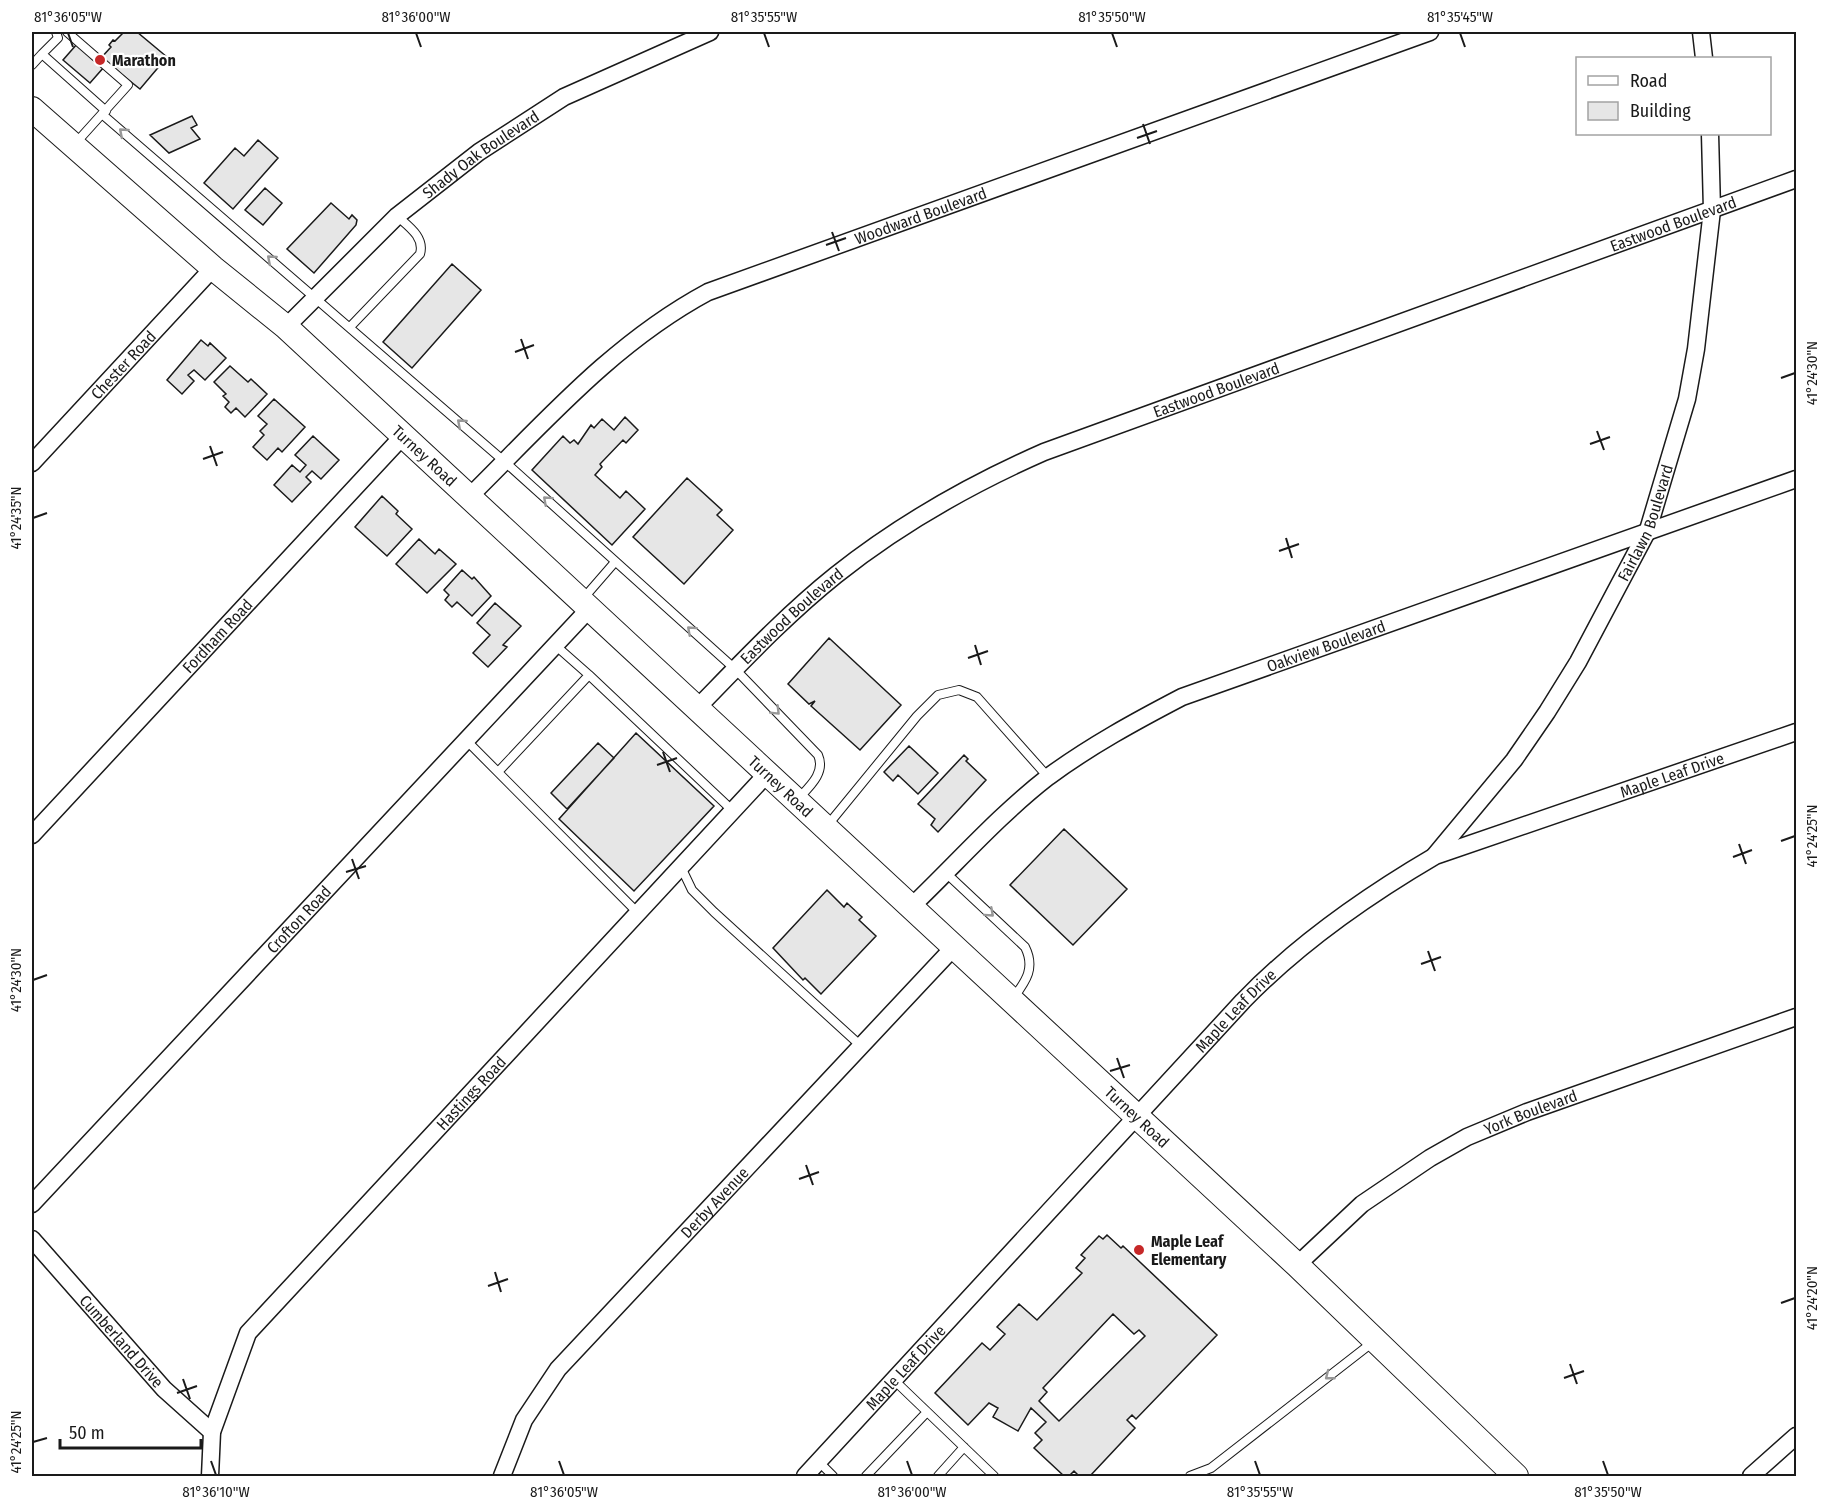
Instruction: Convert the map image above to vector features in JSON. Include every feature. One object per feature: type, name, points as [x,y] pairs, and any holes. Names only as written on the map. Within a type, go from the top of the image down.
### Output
[{"type":"main road","name":"Turney Road","points":[[32,109],[213,268],[286,327],[402,437],[697,708],[766,775],[1297,1265],[1516,1476]]},
{"type":"street","name":"Shady Oak Boulevard","points":[[286,327],[397,216],[479,152],[564,97],[710,32]]},
{"type":"street","name":"Woodward Boulevard","points":[[469,497],[557,406],[610,360],[674,310],[708,292],[1430,32]]},
{"type":"street","points":[[1701,32],[1704,57]]},
{"type":"street","name":"Fairlawn Boulevard","points":[[1435,856],[1514,760],[1547,712],[1578,662],[1648,530],[1687,399],[1696,349],[1712,210],[1710,135]]},
{"type":"street","name":"Eastwood Boulevard","points":[[697,708],[735,669],[835,576],[914,520],[981,480],[1044,452],[1797,179]]},
{"type":"street","name":"Chester Road","points":[[32,463],[213,268]]},
{"type":"street","name":"Fordham Road","points":[[32,835],[402,437]]},
{"type":"street","name":"Oakview Boulevard","points":[[911,907],[1048,777],[1116,733],[1182,697],[1797,479]]},
{"type":"street","name":"Crofton Road","points":[[32,1204],[555,645],[586,605]]},
{"type":"street","name":"Maple Leaf Drive","points":[[805,1476],[1277,966],[1360,904],[1435,856],[1797,732]]},
{"type":"street","name":"Hastings Road","points":[[212,1432],[248,1333],[766,775]]},
{"type":"street","name":"Derby Avenue","points":[[502,1476],[524,1420],[558,1369],[954,947]]},
{"type":"street","name":"York Boulevard","points":[[1297,1265],[1362,1204],[1430,1158],[1467,1137],[1527,1112],[1797,1017]]},
{"type":"street","name":"Cumberland Drive","points":[[32,1239],[164,1389],[212,1432]]},
{"type":"street","points":[[210,1476],[212,1432]]},
{"type":"street","points":[[1751,1476],[1797,1436]]},
{"type":"lane","points":[[32,65],[62,33],[128,85],[105,113],[73,145]]},
{"type":"lane","points":[[42,54],[105,113],[505,462],[735,669],[818,754],[822,763],[819,771],[796,802]]},
{"type":"lane","points":[[351,327],[420,254],[422,246],[420,238],[397,216]]},
{"type":"lane","points":[[586,605],[615,562]]},
{"type":"lane","points":[[555,645],[733,811]]},
{"type":"lane","points":[[498,772],[589,675]]},
{"type":"lane","points":[[825,829],[917,716],[938,695],[959,690],[977,697],[1048,777]]},
{"type":"lane","points":[[466,740],[638,914]]},
{"type":"lane","points":[[681,867],[690,886],[714,912],[861,1046]]},
{"type":"lane","points":[[946,873],[1019,940],[1031,958],[1028,978],[1012,1001]]},
{"type":"lane","points":[[1190,1476],[1211,1468],[1376,1340]]},
{"type":"lane","points":[[895,1381],[994,1476]]},
{"type":"lane","points":[[866,1476],[927,1412]]},
{"type":"lane","points":[[938,1476],[964,1448]]},
{"type":"lane","points":[[819,1462],[833,1476]]},
{"type":"building","points":[[124,32],[137,32],[167,57],[140,89],[101,58],[111,47],[109,45],[113,40],[115,41]]},
{"type":"building","points":[[77,44],[104,67],[90,83],[63,60]]},
{"type":"building","points":[[192,116],[197,125],[191,128],[200,139],[169,153],[150,135]]},
{"type":"building","points":[[258,140],[278,158],[233,209],[204,183],[235,148],[244,156]]},
{"type":"building","points":[[265,188],[282,203],[263,225],[245,210]]},
{"type":"building","points":[[331,203],[349,219],[352,215],[357,220],[356,225],[314,273],[287,249]]},
{"type":"building","points":[[452,264],[481,290],[412,368],[383,342]]},
{"type":"building","points":[[201,340],[208,346],[210,343],[226,358],[205,380],[194,370],[188,375],[194,381],[182,394],[167,380]]},
{"type":"building","points":[[230,366],[248,382],[251,379],[267,394],[245,417],[236,408],[231,413],[225,407],[229,402],[223,396],[226,394],[214,382]]},
{"type":"building","points":[[274,399],[305,427],[282,452],[278,448],[267,460],[253,447],[264,435],[260,431],[267,424],[258,416]]},
{"type":"building","points":[[625,417],[638,430],[626,443],[623,440],[600,464],[602,467],[595,475],[620,498],[626,491],[645,509],[612,545],[532,470],[563,436],[570,443],[574,440],[578,444],[591,425],[594,428],[602,419],[614,430]]},
{"type":"building","points":[[313,436],[339,460],[321,479],[312,471],[306,477],[311,482],[292,502],[274,485],[292,465],[300,472],[306,465],[295,455]]},
{"type":"building","points":[[687,478],[722,510],[717,515],[733,530],[684,584],[633,537]]},
{"type":"building","points":[[382,496],[412,529],[387,556],[355,527]]},
{"type":"building","points":[[419,539],[435,554],[439,549],[456,564],[427,593],[396,564]]},
{"type":"building","points":[[462,570],[472,579],[474,577],[491,596],[472,616],[457,602],[452,607],[445,600],[449,595],[444,590]]},
{"type":"building","points":[[495,603],[521,626],[503,645],[507,647],[488,667],[473,653],[490,635],[477,623]]},
{"type":"building","points":[[829,638],[901,705],[860,750],[811,706],[815,701],[809,704],[788,684]]},
{"type":"building","points":[[636,733],[714,806],[634,891],[559,819]]},
{"type":"building","points":[[598,743],[614,758],[567,809],[551,793]]},
{"type":"building","points":[[909,746],[938,773],[918,794],[898,775],[893,781],[884,772]]},
{"type":"building","points":[[964,755],[968,759],[966,761],[986,780],[938,832],[931,825],[935,819],[918,804]]},
{"type":"building","points":[[1064,829],[1127,889],[1073,945],[1010,885]]},
{"type":"building","points":[[827,890],[844,907],[847,903],[862,917],[859,920],[876,936],[821,994],[805,978],[803,980],[773,948]]},
{"type":"building","points":[[1107,1235],[1121,1248],[1123,1246],[1217,1335],[1136,1419],[1132,1415],[1127,1420],[1135,1428],[1090,1476],[1079,1476],[1074,1471],[1069,1476],[1064,1476],[1034,1448],[1042,1440],[1035,1433],[1046,1422],[1031,1408],[1018,1431],[993,1417],[998,1408],[989,1403],[968,1425],[935,1393],[982,1343],[990,1350],[1005,1334],[997,1327],[1019,1304],[1037,1320],[1082,1273],[1076,1268],[1085,1258],[1081,1255],[1099,1236],[1103,1239]],"holes":[[[1113,1314],[1134,1334],[1139,1330],[1145,1336],[1059,1421],[1039,1401],[1047,1392],[1043,1388]]]},
{"type":"place","name":"Marathon","points":[[100,60]]},
{"type":"place","name":"Maple Leaf Elementary","points":[[1139,1250]]}]
